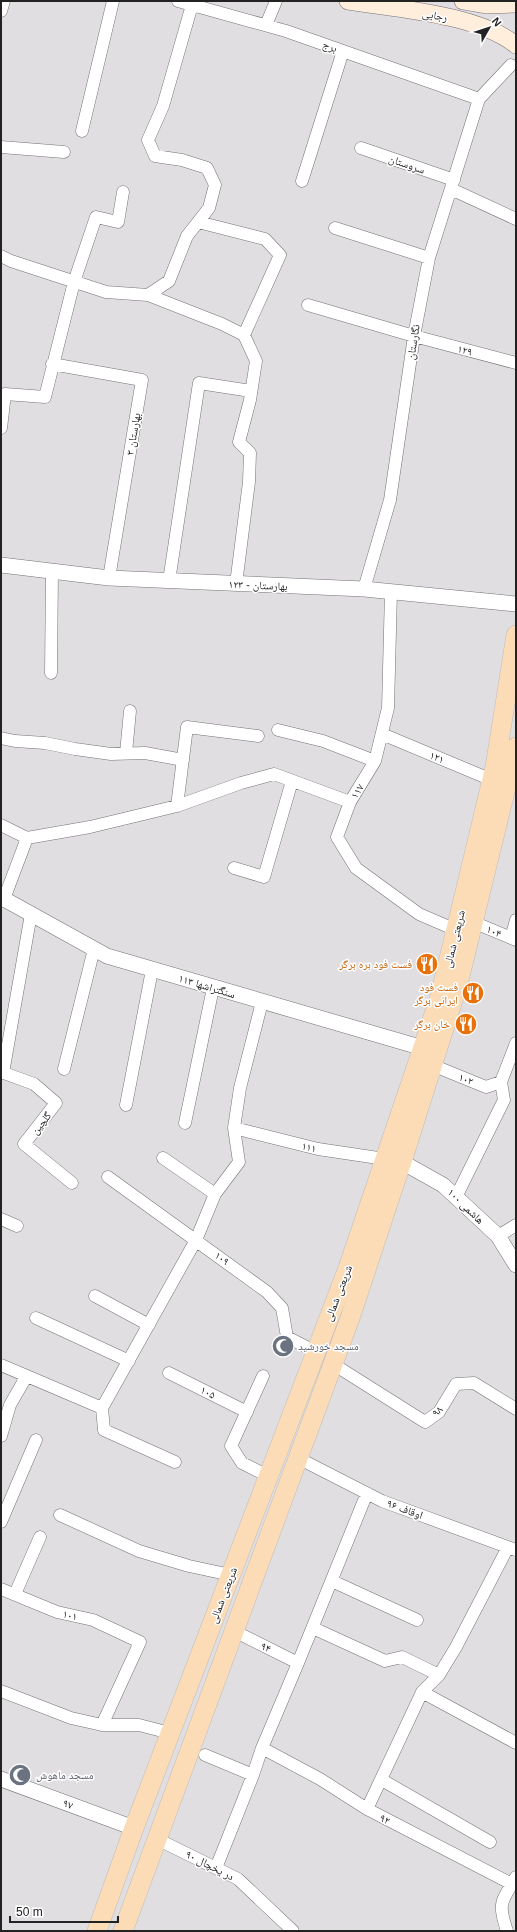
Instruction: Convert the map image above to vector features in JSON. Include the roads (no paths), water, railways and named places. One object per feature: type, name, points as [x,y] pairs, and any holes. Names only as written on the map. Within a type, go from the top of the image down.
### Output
[{"type":"main road","name":"رجایی","points":[[348,1],[451,18],[479,25],[513,41]]},
{"type":"main road","points":[[462,1],[516,4]]},
{"type":"main road","name":"شریعتی شمالی","points":[[123,1931],[333,1364],[356,1271],[393,1161],[423,1048],[439,1000],[456,930],[505,788],[516,635]]},
{"type":"main road","name":"شریعتی شمالی","points":[[393,1161],[432,1066],[458,984],[516,747]]},
{"type":"main road","name":"شریعتی شمالی","points":[[97,1931],[134,1828],[316,1352],[356,1271]]},
{"type":"street","points":[[1,11],[4,1]]},
{"type":"street","points":[[82,131],[113,1]]},
{"type":"street","name":"برج","points":[[178,1],[266,25],[479,99]]},
{"type":"street","points":[[266,25],[276,1]]},
{"type":"street","points":[[148,295],[169,282],[187,236],[209,208],[215,185],[207,168],[182,160],[155,156],[148,140],[163,106],[192,5]]},
{"type":"street","points":[[302,181],[343,51]]},
{"type":"street","points":[[479,99],[511,66]]},
{"type":"street","name":"نگارستان","points":[[364,589],[390,500],[414,336],[429,258],[479,99]]},
{"type":"street","points":[[1,147],[64,152]]},
{"type":"street","name":"سروستان","points":[[361,148],[452,184],[516,219]]},
{"type":"street","points":[[1,428],[5,394],[45,397],[52,364],[74,282],[96,217],[118,222],[123,192]]},
{"type":"street","points":[[198,222],[265,239],[280,255],[244,335]]},
{"type":"street","points":[[335,228],[429,258]]},
{"type":"street","points":[[1,256],[11,261],[106,292],[148,295],[222,324],[244,335],[256,361],[251,391],[239,442],[250,452],[249,482],[236,584]]},
{"type":"street","name":"۱۲۹","points":[[308,305],[414,336],[516,363]]},
{"type":"street","name":"بهارستان ۳","points":[[52,364],[142,380],[109,578]]},
{"type":"street","points":[[169,581],[199,383],[251,391]]},
{"type":"street","name":"بهارستان - ۱۲۳","points":[[1,565],[109,578],[364,589],[516,604]]},
{"type":"street","points":[[51,673],[52,571]]},
{"type":"street","name":"۱۱۷","points":[[391,592],[388,708],[375,761],[350,802],[337,837],[356,868],[419,914],[456,930]]},
{"type":"street","points":[[126,753],[130,711]]},
{"type":"street","points":[[177,806],[187,727],[258,736]]},
{"type":"street","points":[[278,730],[323,741],[375,761]]},
{"type":"street","name":"۱۲۱","points":[[382,734],[505,788]]},
{"type":"street","points":[[1,738],[14,741],[45,743],[111,754],[144,753],[183,760]]},
{"type":"street","points":[[1,825],[27,838],[90,827],[177,806],[241,783],[274,774],[350,802]]},
{"type":"street","points":[[234,868],[264,877],[292,781]]},
{"type":"street","points":[[2,899],[27,838]]},
{"type":"street","name":"سنگتراشها ۱۱۳","points":[[2,899],[107,956],[423,1048]]},
{"type":"street","points":[[2,1072],[31,914]]},
{"type":"street","points":[[514,939],[516,920]]},
{"type":"street","name":"۱۰۴","points":[[473,922],[514,939]]},
{"type":"street","points":[[64,1069],[94,949]]},
{"type":"street","points":[[126,1105],[152,970]]},
{"type":"street","points":[[185,1123],[214,988]]},
{"type":"street","points":[[175,1462],[104,1430],[102,1408],[196,1240],[215,1194],[239,1162],[234,1128],[240,1088],[262,1002]]},
{"type":"street","points":[[456,1197],[504,1100],[501,1082],[516,1043]]},
{"type":"street","name":"۱۰۲","points":[[432,1066],[486,1087],[501,1082]]},
{"type":"street","name":"گلچین","points":[[2,1072],[34,1084],[56,1103],[24,1144],[72,1183]]},
{"type":"street","name":"۱۱۱","points":[[234,1128],[318,1149],[393,1161]]},
{"type":"street","points":[[162,1158],[215,1194]]},
{"type":"street","name":"هاشمی ۱۰۰","points":[[393,1161],[443,1185],[498,1236],[516,1265]]},
{"type":"street","name":"۱۰۹","points":[[108,1177],[267,1292],[282,1308],[287,1337],[316,1352]]},
{"type":"street","points":[[1,1219],[17,1226]]},
{"type":"street","points":[[498,1236],[516,1225]]},
{"type":"street","points":[[95,1296],[149,1325]]},
{"type":"street","points":[[36,1318],[129,1361]]},
{"type":"street","name":"۹۸","points":[[333,1364],[425,1422],[439,1412],[456,1384],[474,1383],[516,1409]]},
{"type":"street","points":[[1,1365],[26,1377],[102,1408]]},
{"type":"street","name":"۱۰۵","points":[[169,1373],[246,1412]]},
{"type":"street","points":[[263,1376],[231,1446],[242,1463],[268,1476]]},
{"type":"street","points":[[2,1429],[10,1405],[26,1377]]},
{"type":"street","points":[[1,1522],[36,1440]]},
{"type":"street","name":"اوقاف ۹۶","points":[[298,1458],[382,1501],[512,1549]]},
{"type":"street","points":[[216,1868],[253,1775],[262,1748],[313,1628],[367,1493]]},
{"type":"street","points":[[60,1515],[139,1551],[189,1566],[231,1575]]},
{"type":"street","points":[[16,1594],[40,1537]]},
{"type":"street","points":[[367,1809],[382,1780],[422,1692],[439,1675],[512,1549]]},
{"type":"street","points":[[332,1581],[417,1620]]},
{"type":"street","name":"۱۰۱","points":[[1,1589],[57,1612],[93,1620],[140,1642],[102,1724]]},
{"type":"street","points":[[313,1628],[385,1661],[402,1657],[439,1675]]},
{"type":"street","name":"۹۴","points":[[234,1632],[298,1663]]},
{"type":"street","points":[[1,1691],[71,1718],[102,1724],[138,1724],[170,1733]]},
{"type":"street","points":[[422,1692],[516,1743]]},
{"type":"street","name":"۹۲","points":[[262,1748],[320,1779],[367,1809],[514,1881]]},
{"type":"street","points":[[205,1755],[253,1775]]},
{"type":"street","name":"۹۷","points":[[1,1779],[134,1828]]},
{"type":"street","points":[[382,1780],[490,1842]]},
{"type":"street","name":"در یخچال ۹۰","points":[[157,1839],[238,1879],[293,1931]]},
{"type":"street","points":[[507,1931],[501,1912],[504,1894],[514,1881]]},
{"type":"place","name":"فست فود بره برگر","points":[[427,964]]},
{"type":"place","name":"فست فود ایرانی برگر","points":[[473,993]]},
{"type":"place","name":"خان برگر","points":[[466,1024]]},
{"type":"place","name":"مسجد خورشید","points":[[283,1346]]},
{"type":"place","name":"مسجد ماهوش","points":[[20,1775]]}]
